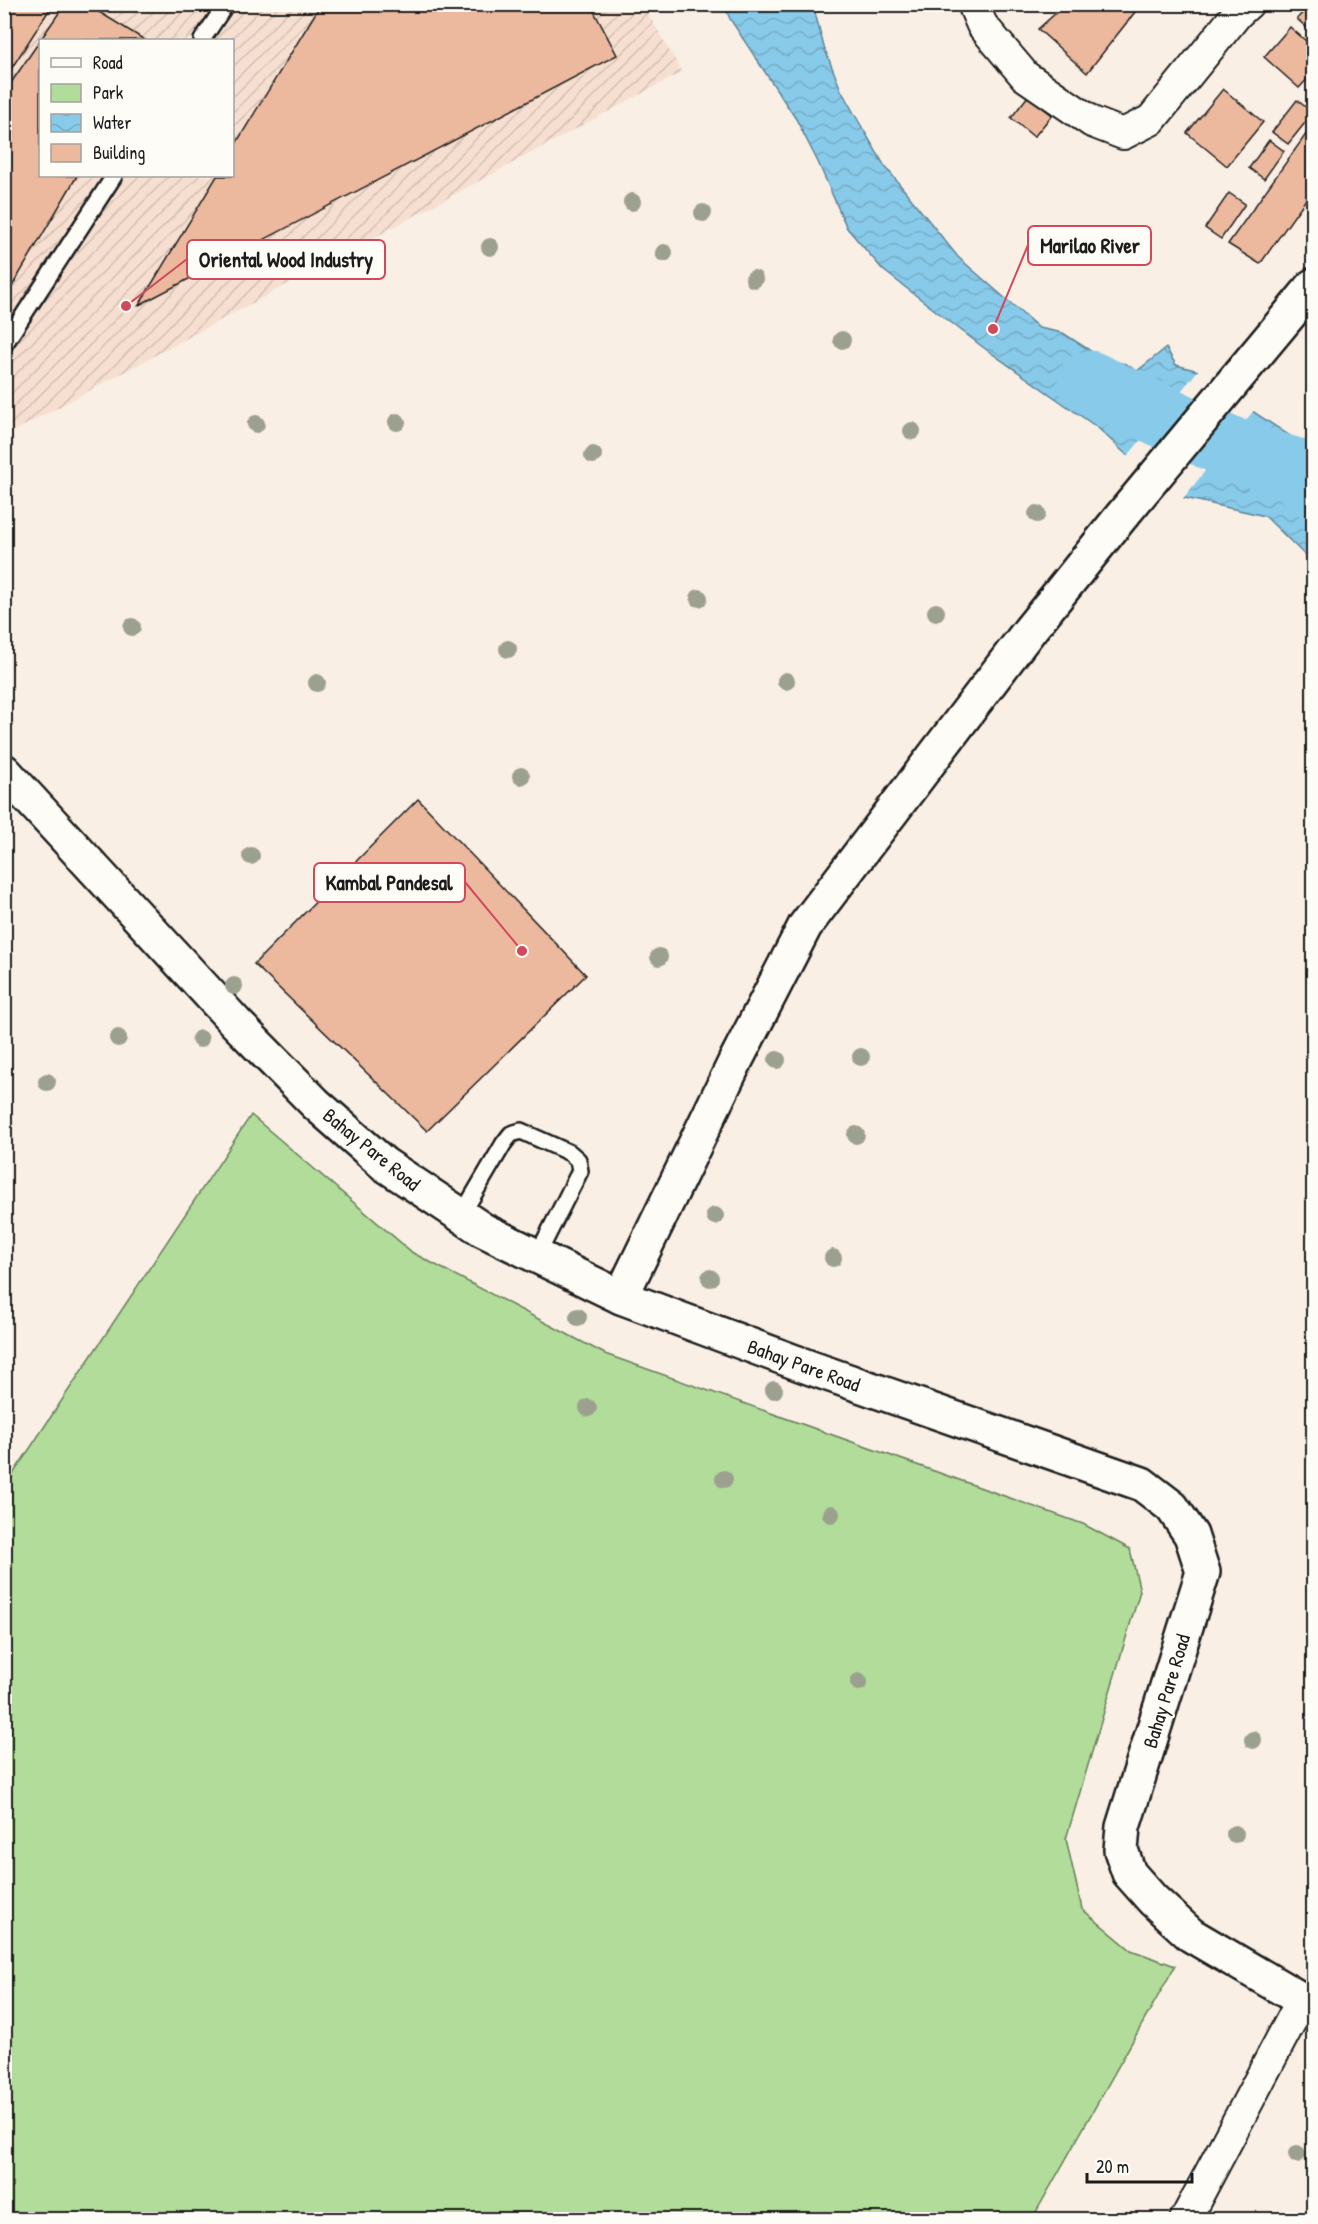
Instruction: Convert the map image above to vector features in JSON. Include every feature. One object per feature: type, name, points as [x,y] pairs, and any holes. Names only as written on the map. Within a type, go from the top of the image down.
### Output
[{"type":"main road","points":[[621,1297],[730,1072],[805,926],[1022,641],[1288,313],[1314,285]]},
{"type":"main road","name":"Bahay Pare Road","points":[[4,771],[236,1023],[316,1104],[384,1164],[483,1230],[621,1297],[811,1368],[1142,1484],[1172,1507],[1191,1534],[1203,1572],[1123,1827],[1121,1850],[1129,1872],[1153,1900],[1191,1935],[1308,2004]]},
{"type":"street","points":[[972,4],[982,26],[1025,76],[1092,122],[1123,134],[1151,120],[1238,8]]},
{"type":"street","points":[[1185,2220],[1308,2004]]},
{"type":"lane","points":[[203,39],[226,4]]},
{"type":"lane","points":[[4,345],[113,177]]},
{"type":"lane","points":[[461,1216],[511,1134],[521,1131],[570,1153],[578,1160],[580,1171],[537,1256]]},
{"type":"shaded area","points":[[5,5],[643,5],[682,72],[5,436]]},
{"type":"green space","points":[[251,1115],[413,1253],[605,1354],[1083,1524],[1130,1549],[1140,1591],[1066,1839],[1082,1909],[1131,1950],[1175,1966],[1032,2219],[5,2219],[5,1486]]},
{"type":"water","points":[[724,5],[813,5],[824,47],[841,90],[884,165],[958,257],[1039,328],[1063,333],[1103,359],[1126,364],[1137,371],[1166,348],[1176,365],[1206,373],[1133,461],[1098,428],[984,348],[883,270],[847,228],[796,119],[730,19]]},
{"type":"water","points":[[1249,409],[1313,451],[1313,563],[1265,516],[1176,496]]},
{"type":"pier","points":[[1200,368],[1208,371],[1208,375],[1135,463],[1131,463],[1126,458]]},
{"type":"pier","points":[[1250,406],[1255,409],[1181,501],[1174,499],[1173,495],[1246,407]]},
{"type":"building","points":[[4,4],[53,4],[4,80]]},
{"type":"building","points":[[65,4],[86,4],[143,39],[41,39]]},
{"type":"building","points":[[321,4],[590,4],[617,55],[139,305],[216,177],[234,177],[234,147]]},
{"type":"building","points":[[1066,4],[1126,4],[1135,12],[1087,73],[1038,29]]},
{"type":"building","points":[[1310,4],[1314,4],[1314,34],[1297,19]]},
{"type":"building","points":[[1290,27],[1314,48],[1314,72],[1299,88],[1264,57]]},
{"type":"building","points":[[39,41],[39,177],[76,177],[4,300],[4,93]]},
{"type":"building","points":[[1223,89],[1263,122],[1227,166],[1187,133]]},
{"type":"building","points":[[1028,96],[1052,115],[1034,137],[1011,118]]},
{"type":"building","points":[[1297,100],[1313,113],[1288,144],[1272,132]]},
{"type":"building","points":[[1314,123],[1314,188],[1260,264],[1228,244]]},
{"type":"building","points":[[1269,140],[1284,151],[1264,179],[1249,168]]},
{"type":"building","points":[[1229,193],[1245,204],[1221,239],[1205,228]]},
{"type":"building","points":[[418,799],[586,975],[427,1131],[254,964]]},
{"type":"waterway","points":[[1089,382],[1235,450],[1293,469],[1314,488]]},
{"type":"place","name":"Oriental Wood Industry","points":[[126,306]]},
{"type":"place","name":"Marilao River","points":[[993,329]]},
{"type":"place","name":"Kambal Pandesal","points":[[522,951]]}]
